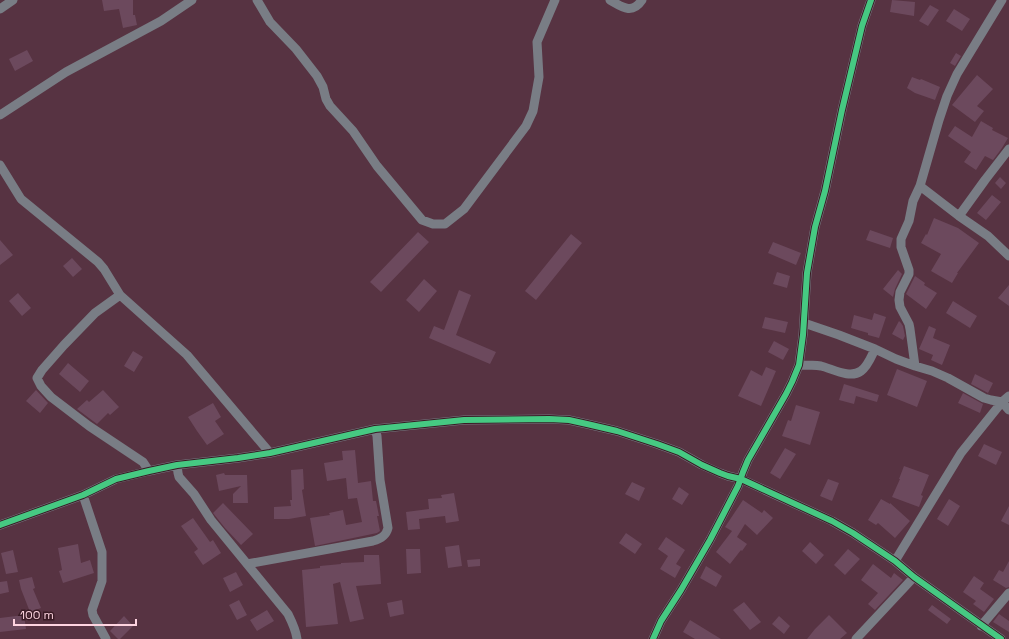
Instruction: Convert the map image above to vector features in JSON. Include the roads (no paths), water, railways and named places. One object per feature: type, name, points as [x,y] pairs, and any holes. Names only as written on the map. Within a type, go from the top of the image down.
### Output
[{"type":"street","points":[[0,9],[13,0]]},
{"type":"street","points":[[0,115],[66,72],[160,22],[192,0]]},
{"type":"street","points":[[257,0],[270,22],[296,49],[317,76],[330,106],[353,130],[377,166],[422,220],[432,224],[445,224],[464,209],[526,126],[533,111],[539,77],[537,42],[555,0]]},
{"type":"street","points":[[610,0],[624,8],[629,9],[633,8],[642,0]]},
{"type":"street","points":[[653,639],[661,621],[710,540],[738,486],[742,472],[750,455],[786,394],[799,365],[803,335],[807,273],[815,227],[825,191],[862,26],[871,0]]},
{"type":"street","points":[[915,366],[909,324],[900,306],[899,300],[900,292],[909,274],[901,247],[901,239],[909,222],[913,201],[920,186],[947,96],[957,74],[1002,0]]},
{"type":"street","points":[[959,216],[1009,149]]},
{"type":"street","points":[[0,166],[21,199],[98,262],[120,295],[187,355],[270,453]]},
{"type":"street","points":[[920,186],[988,236],[1009,256]]},
{"type":"street","points":[[120,295],[96,313],[64,345],[37,378],[40,386],[51,397],[89,426],[143,462],[149,471]]},
{"type":"street","points":[[804,323],[839,335],[896,359],[932,371],[984,398],[991,400],[1005,399]]},
{"type":"street","points":[[799,365],[820,366],[855,374],[862,370],[868,363],[874,349]]},
{"type":"street","points":[[1005,399],[1009,410]]},
{"type":"street","points":[[895,561],[961,453],[1005,399]]},
{"type":"street","points":[[0,525],[83,495],[116,479],[177,464],[238,458],[270,453],[375,429],[464,420],[569,420],[617,431],[679,452],[702,465],[728,476],[740,478],[832,521],[895,561],[914,577],[1001,639]]},
{"type":"street","points":[[247,564],[373,541],[383,537],[387,533],[388,528],[380,480],[377,452],[378,442],[375,429]]},
{"type":"street","points":[[177,464],[179,477],[194,494],[211,520],[288,614],[295,629],[297,639]]},
{"type":"street","points":[[83,495],[102,552],[102,581],[92,610],[93,615],[106,639]]},
{"type":"street","points":[[856,639],[914,577]]},
{"type":"street","points":[[981,626],[1009,593]]}]
